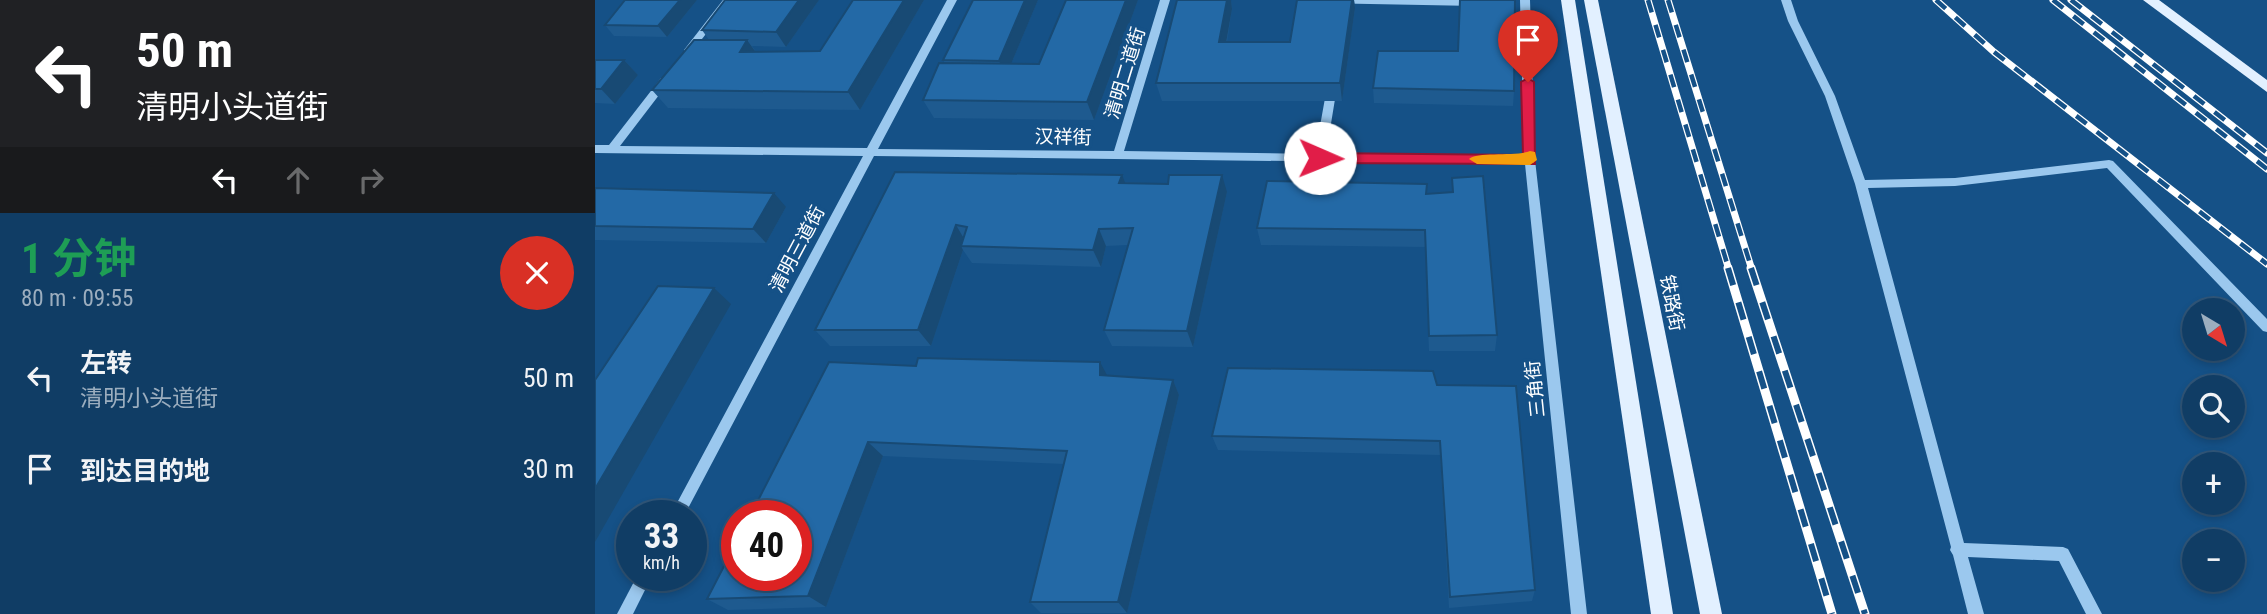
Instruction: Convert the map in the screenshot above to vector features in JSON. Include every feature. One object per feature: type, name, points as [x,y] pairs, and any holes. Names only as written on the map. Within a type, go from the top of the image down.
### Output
[{"type":"main road","points":[[1568,0],[1662,614]]},
{"type":"main road","name":"铁路街","points":[[1591,0],[1711,614]]},
{"type":"main road","points":[[2150,0],[2267,87]]},
{"type":"street","points":[[678,64],[728,0]]},
{"type":"street","name":"清明三道街","points":[[686,500],[952,0]]},
{"type":"street","name":"清明二道街","points":[[1118,155],[1165,0]]},
{"type":"street","points":[[1317,0],[1484,4]]},
{"type":"street","points":[[1345,14],[1347,0]]},
{"type":"street","points":[[1786,0],[1793,21],[1830,96],[1861,184],[1976,614]]},
{"type":"street","points":[[1512,4],[1525,2]]},
{"type":"street","name":"三角街","points":[[1525,2],[1530,160],[1579,614]]},
{"type":"street","points":[[612,149],[670,75]]},
{"type":"street","points":[[1320,158],[1333,79]]},
{"type":"street","name":"汉祥街","points":[[595,149],[1530,160]]},
{"type":"street","points":[[1861,184],[1892,186],[1966,182],[2109,164],[2267,327]]},
{"type":"street","points":[[1957,550],[2063,554],[2094,614]]},
{"type":"street","points":[[625,614],[637,591]]},
{"type":"building","points":[[625,0],[680,0],[658,26],[605,25]]},
{"type":"building","points":[[725,0],[799,0],[776,32],[702,30]]},
{"type":"building","points":[[853,0],[904,0],[848,92],[652,90],[694,40],[747,40],[740,52],[820,51]]},
{"type":"building","points":[[973,0],[1025,0],[999,61],[943,60]]},
{"type":"building","points":[[1066,0],[1126,0],[1087,102],[923,100],[939,63],[1039,64]]},
{"type":"building","points":[[1177,0],[1227,0],[1219,42],[1290,42],[1297,0],[1352,0],[1340,83],[1156,83]]},
{"type":"building","points":[[1460,0],[1515,0],[1514,91],[1373,88],[1378,51],[1458,51]]},
{"type":"building","points":[[595,60],[624,60],[601,89],[595,89]]},
{"type":"building","points":[[895,172],[1122,175],[1119,183],[1168,184],[1169,175],[1222,175],[1187,331],[1104,330],[1133,228],[1099,229],[1093,250],[961,246],[967,227],[956,225],[918,330],[815,330]]},
{"type":"building","points":[[1483,176],[1497,335],[1429,336],[1425,230],[1257,228],[1267,181],[1427,184],[1426,194],[1453,192],[1452,178]]},
{"type":"building","points":[[595,188],[774,193],[753,229],[595,226]]},
{"type":"building","points":[[658,286],[714,288],[595,489],[595,380]]},
{"type":"building","points":[[918,358],[1100,362],[1100,375],[1173,380],[1118,602],[1030,602],[1067,451],[868,442],[812,586],[812,500],[758,500],[829,362],[916,366]]},
{"type":"building","points":[[1228,368],[1433,371],[1437,385],[1516,386],[1535,590],[1450,597],[1440,441],[1212,436]]},
{"type":"building","points":[[721,572],[721,591],[810,591],[808,596],[707,599]]},
{"type":"railway","points":[[1648,0],[1729,270]]},
{"type":"railway","points":[[1668,0],[1752,270]]},
{"type":"railway","points":[[1936,0],[1994,52],[2267,264]]},
{"type":"railway","points":[[2053,0],[2267,169]]},
{"type":"railway","points":[[2071,0],[2267,153]]},
{"type":"railway","points":[[1728,268],[1832,614]]},
{"type":"railway","points":[[1751,268],[1865,614]]},
{"type":"slow traffic","points":[[1477,159],[1530,160],[1530,156]]},
{"type":"route","points":[[1320,158],[1530,160],[1528,82]]}]
